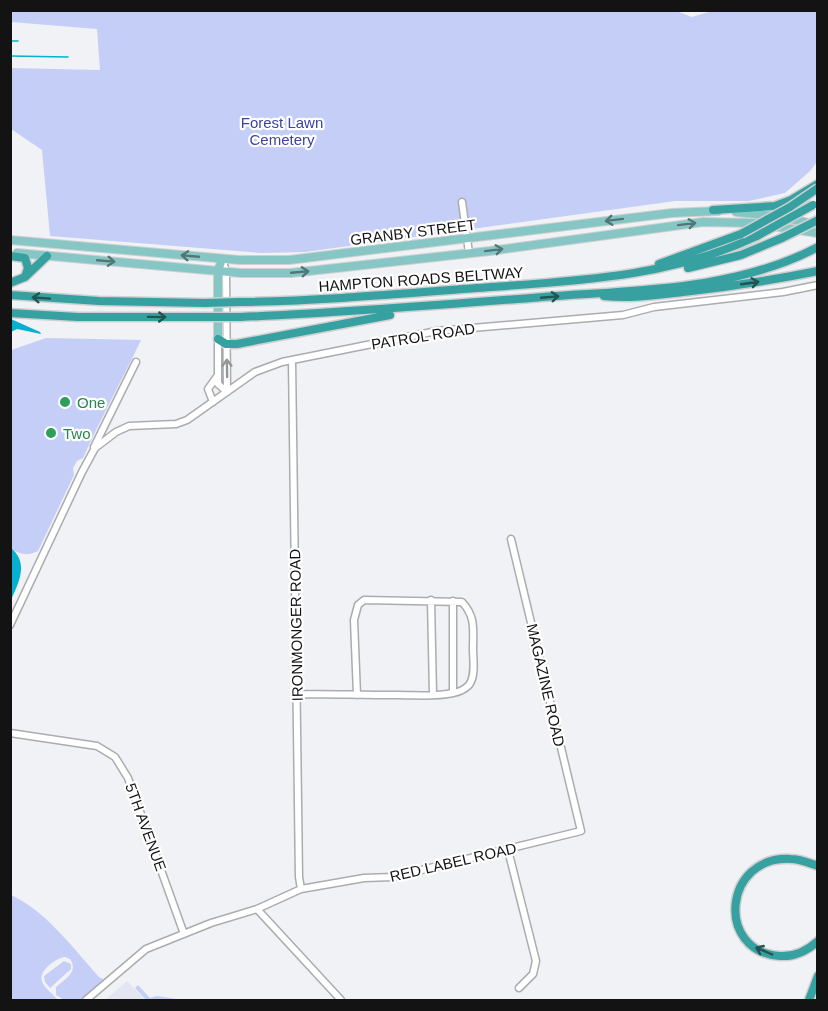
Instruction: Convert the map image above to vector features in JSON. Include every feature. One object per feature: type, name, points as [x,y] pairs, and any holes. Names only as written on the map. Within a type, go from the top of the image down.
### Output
[{"type":"highway","points":[[714,210],[775,206],[818,186]]},
{"type":"highway","points":[[580,280],[668,262],[741,234],[783,211],[818,186]]},
{"type":"highway","name":"HAMPTON ROADS BELTWAY","points":[[11,295],[99,301],[239,303],[355,298],[605,278],[639,274],[688,263],[729,249],[758,236],[815,204]]},
{"type":"highway","points":[[605,278],[637,278],[664,274],[730,258],[782,238],[818,220]]},
{"type":"highway","name":"HAMPTON ROADS BELTWAY","points":[[10,313],[78,317],[240,317],[356,312],[470,303],[664,287],[720,279],[799,257],[817,247]]},
{"type":"highway","points":[[10,254],[25,258],[28,267],[25,277]]},
{"type":"highway","points":[[11,283],[25,277],[47,256]]},
{"type":"highway","points":[[588,293],[622,298],[711,289],[818,269]]},
{"type":"highway","points":[[218,339],[226,344],[385,315],[470,303]]},
{"type":"highway","points":[[818,866],[801,860],[784,859],[759,865],[741,883],[735,900],[735,909],[738,925],[747,940],[760,951],[768,954],[794,955],[810,948],[818,941]]},
{"type":"highway","points":[[809,1000],[818,976]]},
{"type":"main road","name":"GRANBY STREET","points":[[10,240],[255,261],[306,259],[672,213],[714,210],[752,212],[818,225]]},
{"type":"main road","name":"GRANBY STREET","points":[[10,254],[258,274],[300,272],[469,253],[703,222],[753,222],[818,233]]},
{"type":"main road","points":[[47,256],[59,250],[80,246]]},
{"type":"main road","points":[[218,339],[222,259]]},
{"type":"street","points":[[462,202],[469,253]]},
{"type":"street","points":[[222,271],[227,392]]},
{"type":"street","name":"PATROL ROAD","points":[[92,453],[104,440],[124,428],[176,424],[192,418],[257,371],[272,364],[437,331],[623,315],[654,307],[783,292],[818,285]]},
{"type":"street","points":[[218,339],[219,386],[227,392]]},
{"type":"street","name":"IRONMONGER ROAD","points":[[292,360],[301,889]]},
{"type":"street","name":"PATROL ROAD","points":[[10,625],[136,362]]},
{"type":"street","points":[[213,402],[208,389],[218,374]]},
{"type":"street","name":"MAGAZINE ROAD","points":[[511,539],[581,831]]},
{"type":"street","points":[[297,694],[433,695],[464,690],[471,683],[473,675],[473,622],[470,610],[462,602],[453,601],[364,600],[358,605],[354,620],[357,694]]},
{"type":"street","points":[[431,600],[433,695]]},
{"type":"street","points":[[453,601],[453,693]]},
{"type":"street","name":"5TH AVENUE","points":[[10,733],[97,746],[115,757],[129,778],[184,934]]},
{"type":"street","name":"RED LABEL ROAD","points":[[257,909],[301,889],[364,878],[393,877],[581,831]]},
{"type":"street","points":[[508,850],[536,961],[533,974],[519,988]]},
{"type":"street","points":[[86,1000],[146,949],[257,909],[338,999]]},
{"type":"shaded area","points":[[127,981],[145,1000],[105,1000]]},
{"type":"green space","name":"Forest Lawn Cemetery","points":[[674,10],[692,17],[712,11],[817,11],[817,162],[785,193],[749,201],[675,201],[305,252],[261,253],[50,236],[42,150],[11,129],[11,68],[100,70],[97,29],[11,22],[11,11]]},
{"type":"green space","points":[[46,338],[141,340],[83,458],[77,461],[73,468],[74,475],[38,551],[24,554],[11,548],[11,350]]},
{"type":"green space","points":[[11,895],[36,910],[99,977],[105,980],[82,1000],[64,1000],[56,995],[56,987],[70,975],[73,968],[70,959],[65,957],[48,966],[42,976],[43,984],[58,1000],[11,1000]]},
{"type":"green space","points":[[64,961],[71,964],[71,969],[50,988],[44,976]]},
{"type":"green space","points":[[138,985],[150,998],[157,996],[183,1000],[146,1000],[135,988]]},
{"type":"water","points":[[11,319],[41,334],[17,329],[11,332]]},
{"type":"water","points":[[11,548],[20,560],[21,573],[11,600]]},
{"type":"waterway","points":[[10,41],[18,41]]},
{"type":"waterway","points":[[10,56],[68,57]]},
{"type":"place","name":"One","points":[[65,402]]},
{"type":"place","name":"Two","points":[[51,433]]}]
